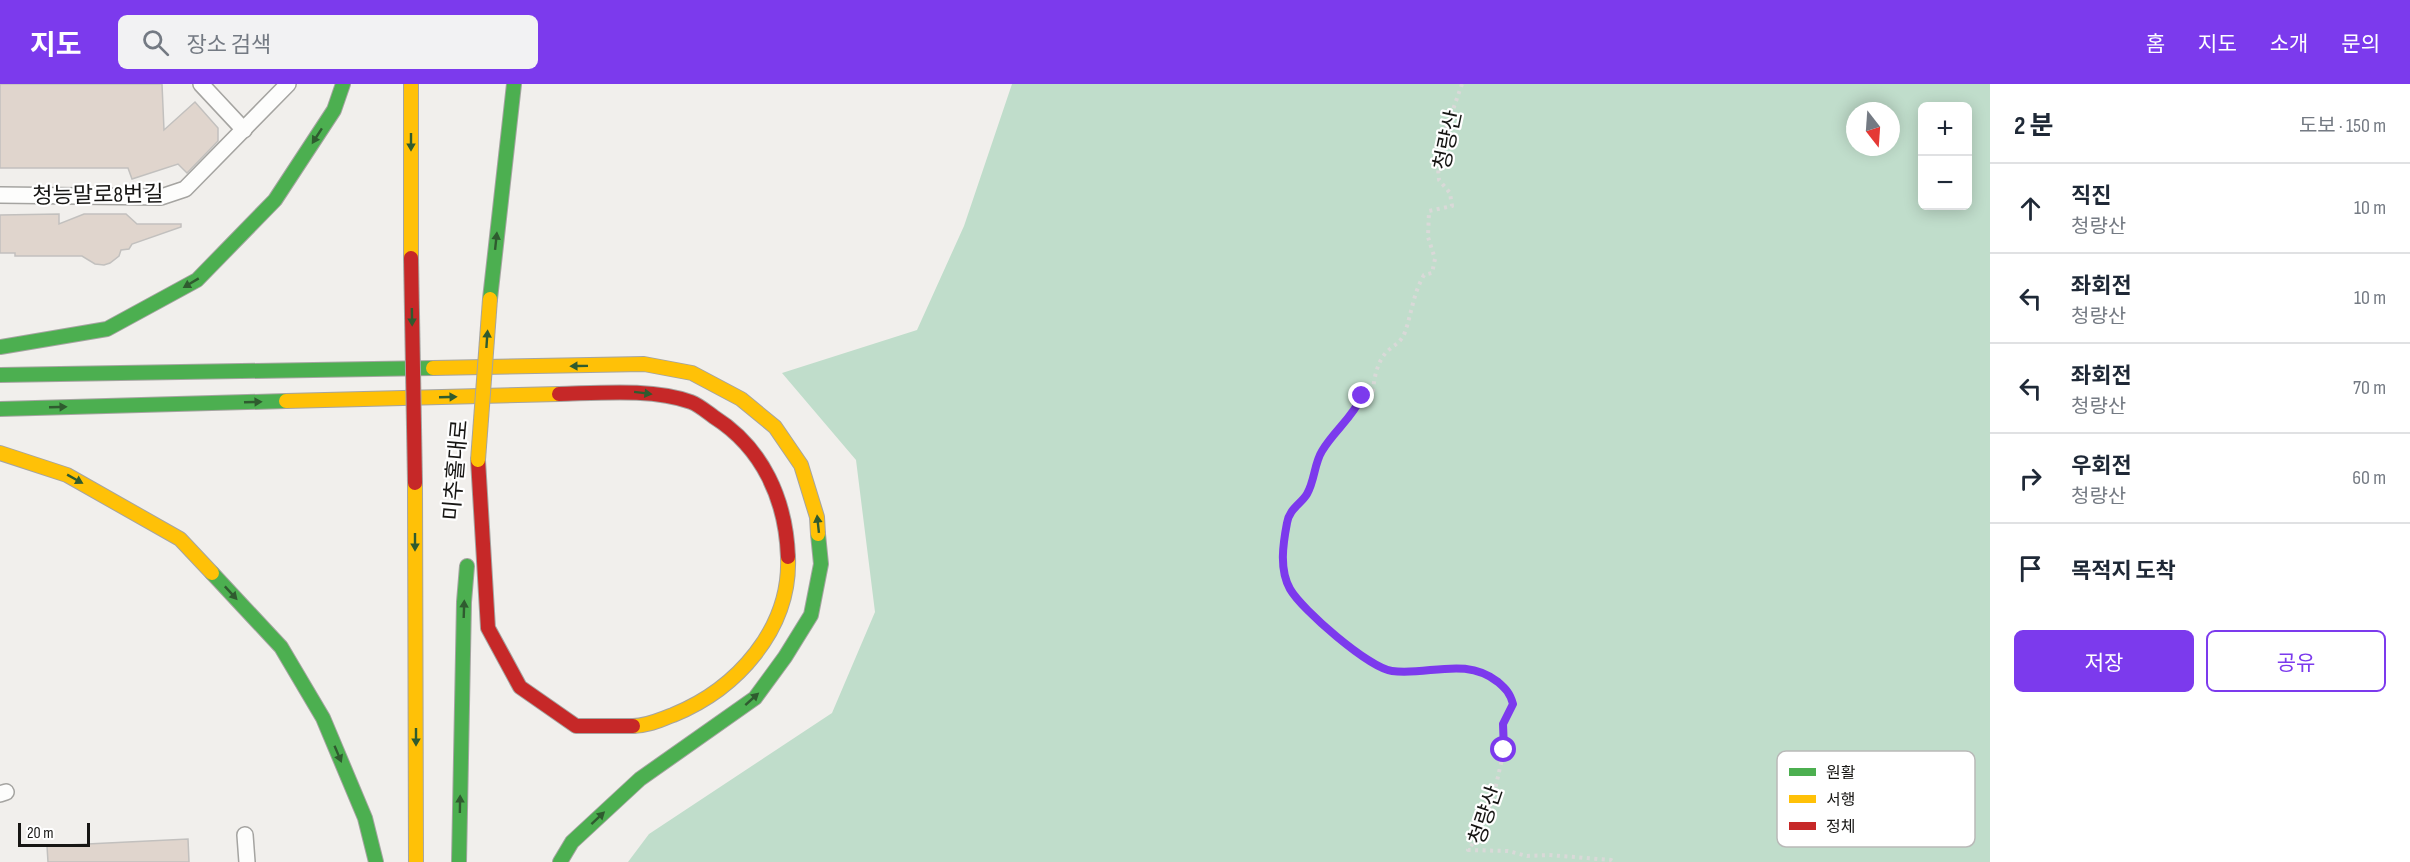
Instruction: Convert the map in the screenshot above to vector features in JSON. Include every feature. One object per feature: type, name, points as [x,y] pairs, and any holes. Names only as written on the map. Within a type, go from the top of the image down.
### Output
[{"type":"main road","points":[[0,347],[107,329],[197,280],[275,200],[334,110],[342,84]]},
{"type":"main road","name":"미추홀대로","points":[[411,84],[416,862]]},
{"type":"main road","name":"미추홀대로","points":[[459,862],[464,602],[478,460],[489,299],[514,84]]},
{"type":"main road","points":[[0,375],[644,364],[692,373],[741,399],[775,427],[801,465],[817,517],[821,564],[811,615],[785,657],[755,698],[640,779],[572,842],[560,862]]},
{"type":"main road","points":[[0,409],[639,392],[692,402],[730,427],[757,456],[776,491],[787,530],[789,577],[779,616],[758,653],[722,689],[693,707],[674,715],[645,726],[576,726],[520,687],[488,628],[478,460]]},
{"type":"main road","points":[[0,453],[67,474],[180,539],[280,647],[323,718],[365,818],[376,862]]},
{"type":"lane","points":[[201,84],[244,130]]},
{"type":"lane","name":"청능말로8번길","points":[[0,195],[161,197],[185,189],[288,84]]},
{"type":"lane","points":[[245,835],[247,862]]},
{"type":"path","name":"청량산","points":[[1462,84],[1444,135],[1438,168],[1439,180],[1450,193],[1452,206],[1429,211],[1428,237],[1436,259],[1432,273],[1424,275],[1419,284],[1410,306],[1405,334],[1384,354],[1374,378],[1373,391],[1362,396],[1357,408],[1321,452],[1307,495],[1292,510],[1287,520],[1283,545],[1284,571],[1290,589],[1312,617],[1341,641],[1379,666],[1390,671],[1461,667],[1483,673],[1510,693],[1513,704],[1503,724],[1504,750],[1492,803],[1480,816],[1480,834],[1468,850],[1508,851],[1527,856],[1549,855],[1614,862]]},
{"type":"green space","points":[[1012,84],[1990,84],[1990,862],[628,862],[649,834],[832,713],[875,612],[856,460],[782,373],[917,330],[964,226]]},
{"type":"building","points":[[0,84],[162,84],[164,130],[195,102],[218,128],[218,141],[187,173],[178,164],[132,179],[128,168],[0,168]]},
{"type":"building","points":[[59,214],[59,224],[84,214],[126,214],[137,224],[181,224],[181,227],[132,244],[129,249],[121,250],[119,256],[104,265],[95,264],[82,256],[15,256],[15,253],[0,253],[0,215]]},
{"type":"building","points":[[188,839],[189,862],[48,862],[47,846]]},
{"type":"traffic: fast","points":[[0,347],[107,329],[197,280],[275,200],[334,110],[343,84]]},
{"type":"traffic: fast","points":[[490,299],[514,84]]},
{"type":"traffic: fast","points":[[0,375],[433,368]]},
{"type":"traffic: fast","points":[[0,409],[286,401]]},
{"type":"traffic: fast","points":[[560,862],[572,842],[640,779],[755,698],[785,657],[811,615],[821,564],[818,534]]},
{"type":"traffic: fast","points":[[459,862],[464,602],[467,566]]},
{"type":"traffic: fast","points":[[212,573],[281,647],[323,718],[365,818],[376,862]]},
{"type":"traffic: slow","points":[[411,84],[411,258]]},
{"type":"traffic: slow","points":[[478,460],[490,299]]},
{"type":"traffic: slow","points":[[433,368],[644,364],[692,373],[741,399],[775,427],[801,465],[817,517],[818,534]]},
{"type":"traffic: slow","points":[[286,401],[559,394]]},
{"type":"traffic: slow","points":[[0,453],[67,475],[180,539],[212,573]]},
{"type":"traffic: slow","points":[[415,483],[416,862]]},
{"type":"traffic: slow","points":[[633,726],[658,721],[696,704],[738,673],[756,653],[770,632],[787,583],[788,557]]},
{"type":"traffic: jam","points":[[411,258],[415,483]]},
{"type":"traffic: jam","points":[[559,394],[643,393],[676,398],[691,402],[703,409],[746,444],[769,477],[782,515],[788,557]]},
{"type":"traffic: jam","points":[[478,460],[488,628],[520,687],[576,726],[633,726]]},
{"type":"route","points":[[1362,396],[1357,408],[1348,416],[1321,452],[1307,495],[1298,502],[1287,520],[1283,545],[1284,571],[1290,589],[1312,617],[1341,641],[1390,671],[1461,667],[1483,673],[1493,679],[1510,693],[1513,704],[1503,724],[1504,750]]}]
